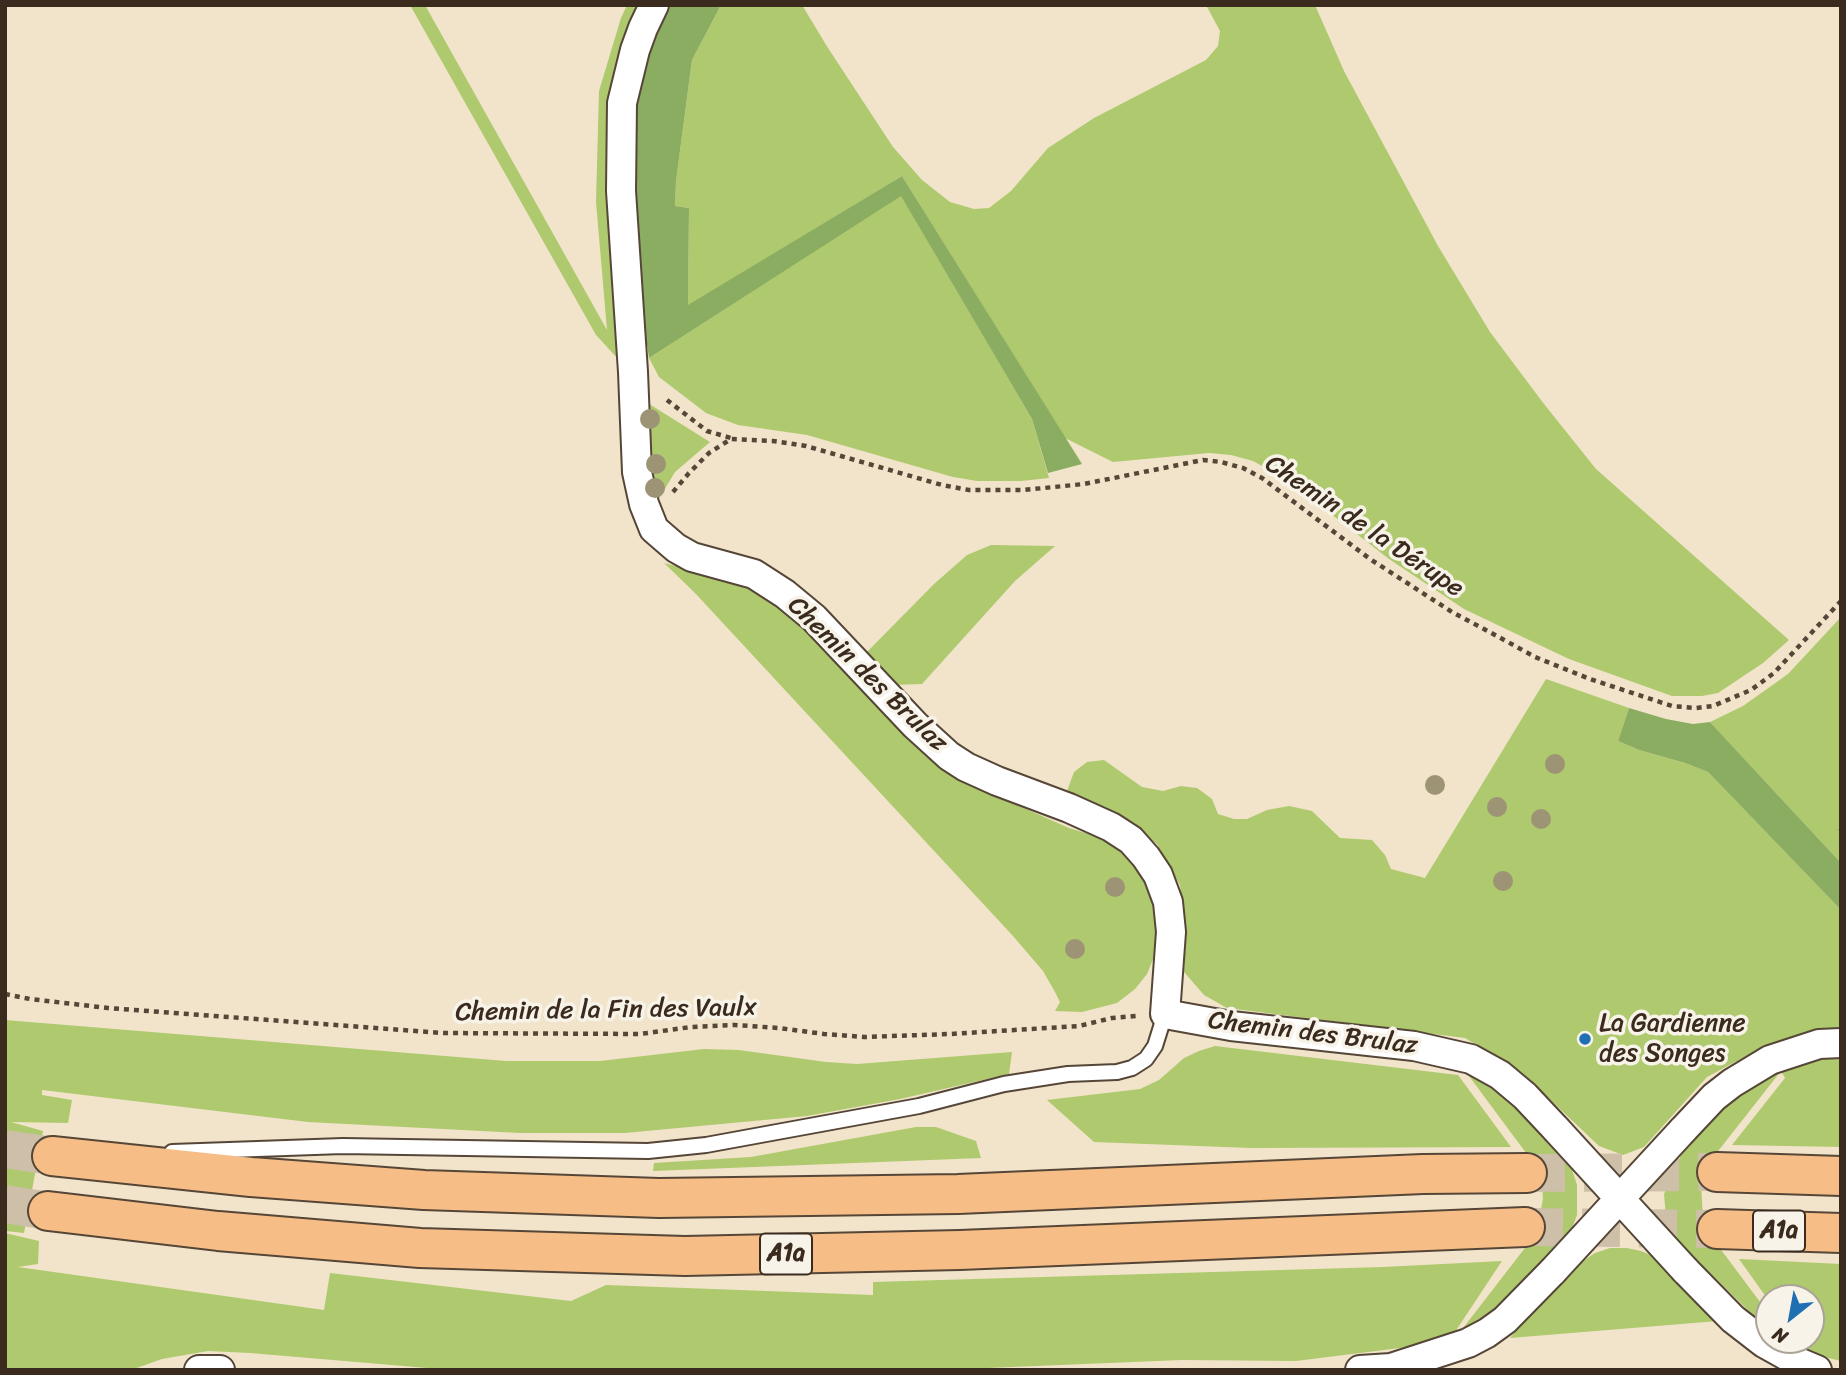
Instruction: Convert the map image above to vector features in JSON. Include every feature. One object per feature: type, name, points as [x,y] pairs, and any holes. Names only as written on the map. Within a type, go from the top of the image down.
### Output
[{"type":"highway","name":"A1a","points":[[52,1156],[251,1178],[411,1189],[659,1198],[958,1194],[1423,1174],[1527,1173]]},
{"type":"highway","name":"A1a","points":[[1717,1172],[1841,1176]]},
{"type":"highway","name":"A1a","points":[[48,1211],[218,1231],[420,1248],[685,1255],[960,1250],[1525,1227]]},
{"type":"highway","name":"A1a","points":[[1717,1229],[1841,1233]]},
{"type":"street","points":[[654,5],[635,50],[622,103],[621,191],[637,472],[654,529]]},
{"type":"street","name":"Chemin des Brulaz","points":[[654,529],[676,548],[692,557],[754,574],[785,594],[814,618],[949,757],[966,767],[1101,822],[1131,840],[1158,875],[1168,902],[1171,933],[1165,1014],[1231,1026],[1414,1046],[1471,1059],[1500,1075],[1525,1096],[1733,1319],[1764,1343],[1818,1370]]},
{"type":"street","points":[[1360,1370],[1391,1368],[1468,1343],[1487,1333],[1505,1320],[1553,1272],[1723,1090],[1770,1060],[1819,1044],[1841,1043]]},
{"type":"street","points":[[199,1370],[220,1370]]},
{"type":"lane","points":[[52,1156],[342,1146],[648,1151],[706,1145],[919,1106],[1004,1084],[1068,1074],[1117,1072],[1132,1068],[1146,1059],[1156,1046],[1165,1014]]},
{"type":"path","name":"Chemin de la Dérupe","points":[[633,372],[707,431],[731,439],[806,446],[930,482],[969,490],[1024,490],[1084,484],[1203,460],[1243,468],[1277,489],[1370,559],[1463,618],[1535,657],[1590,679],[1672,706],[1696,708],[1713,705],[1751,690],[1774,673],[1841,601]]},
{"type":"path","points":[[654,529],[667,499],[689,473],[709,453],[731,439]]},
{"type":"path","name":"Chemin de la Fin des Vaulx","points":[[5,994],[108,1008],[443,1033],[640,1034],[691,1027],[735,1025],[864,1037],[1079,1026],[1112,1018],[1165,1014]]},
{"type":"green space","points":[[410,5],[425,5],[607,330],[596,202],[599,91],[627,5],[639,5],[630,23],[611,89],[608,129],[608,221],[619,360],[596,335]]},
{"type":"green space","points":[[666,5],[721,5],[692,60],[676,181],[675,206],[689,208],[688,305],[902,176],[1082,464],[1048,473],[1032,419],[901,196],[649,358],[643,317],[633,136],[638,89],[646,52]]},
{"type":"green space","points":[[721,5],[802,5],[893,147],[922,180],[950,202],[974,209],[989,208],[1011,191],[1048,148],[1094,118],[1206,60],[1218,46],[1220,31],[1206,5],[1315,5],[1344,71],[1438,246],[1490,332],[1596,469],[1789,640],[1763,663],[1718,693],[1672,696],[1569,659],[1464,609],[1389,559],[1286,479],[1253,461],[1209,453],[1113,462],[1065,438],[902,176],[688,306],[689,208],[675,206],[676,181],[692,60]]},
{"type":"green space","points":[[901,195],[1032,419],[1049,478],[977,481],[953,477],[807,435],[738,425],[706,413],[659,377],[649,358]]},
{"type":"green space","points":[[646,402],[710,442],[675,472],[657,502],[648,478]]},
{"type":"green space","points":[[991,545],[1055,546],[1015,581],[922,684],[892,685],[866,653],[934,584],[967,555]]},
{"type":"green space","points":[[664,563],[743,585],[773,599],[792,615],[911,742],[938,766],[965,782],[1069,828],[1102,838],[1123,854],[1139,872],[1149,890],[1156,912],[1154,957],[1147,974],[1135,989],[1117,1003],[1082,1012],[1055,1011],[1060,1002],[1055,992],[1043,971],[1013,936],[695,593]]},
{"type":"green space","points":[[1841,617],[1841,863],[1710,722],[1743,706],[1788,674]]},
{"type":"green space","points":[[1546,679],[1629,708],[1618,741],[1708,772],[1841,910],[1841,1028],[1763,1047],[1707,1077],[1644,1147],[1623,1155],[1599,1146],[1520,1071],[1465,1038],[1227,1008],[1204,995],[1184,972],[1186,934],[1180,885],[1157,844],[1116,814],[1066,794],[1074,772],[1087,762],[1104,760],[1142,787],[1163,791],[1181,786],[1197,788],[1212,799],[1218,814],[1234,819],[1247,819],[1267,810],[1289,806],[1312,811],[1340,838],[1372,840],[1385,855],[1391,869],[1425,878]]},
{"type":"green space","points":[[1629,708],[1693,724],[1710,722],[1841,863],[1841,910],[1708,772],[1618,741]]},
{"type":"green space","points":[[5,1020],[506,1061],[600,1061],[704,1049],[739,1050],[857,1064],[1012,1052],[1009,1074],[900,1099],[807,1116],[625,1133],[520,1133],[308,1122],[42,1090],[42,1095],[72,1100],[68,1123],[11,1122],[43,1131],[24,1233],[5,1231]]},
{"type":"green space","points":[[1215,1046],[1458,1075],[1511,1147],[1251,1148],[1094,1142],[1047,1100],[1140,1089],[1159,1080],[1184,1058]]},
{"type":"green space","points":[[1830,1056],[1841,1056],[1841,1147],[1732,1145],[1785,1078],[1781,1071]]},
{"type":"green space","points":[[1781,1071],[1715,1155],[1701,1184],[1703,1219],[1716,1243],[1755,1295],[1755,1317],[1679,1242],[1666,1217],[1664,1194],[1681,1155],[1703,1128],[1768,1073]]},
{"type":"green space","points":[[1466,1072],[1486,1081],[1527,1112],[1568,1157],[1577,1185],[1577,1215],[1568,1239],[1499,1311],[1476,1326],[1460,1332],[1528,1244],[1539,1219],[1543,1199],[1542,1185],[1532,1161]]},
{"type":"green space","points":[[916,1127],[936,1127],[976,1141],[981,1158],[653,1171],[654,1163],[751,1157]]},
{"type":"green space","points":[[5,1233],[39,1241],[38,1264],[18,1267],[324,1310],[330,1273],[571,1301],[606,1285],[873,1295],[873,1282],[1502,1261],[1453,1335],[1416,1346],[1296,1361],[1182,1360],[939,1370],[439,1369],[208,1351],[162,1359],[131,1370],[5,1370]]},
{"type":"green space","points":[[1610,1248],[1627,1248],[1653,1256],[1668,1268],[1718,1321],[1510,1338],[1577,1265],[1595,1253]]},
{"type":"green space","points":[[1739,1259],[1841,1264],[1841,1361],[1815,1354],[1825,1354],[1825,1284],[1757,1284]]},
{"type":"tunnel","points":[[5,1149],[52,1156]]},
{"type":"tunnel","points":[[1527,1173],[1717,1172]]},
{"type":"tunnel","points":[[5,1204],[48,1211]]},
{"type":"tunnel","points":[[1525,1227],[1717,1229]]},
{"type":"place","name":"La Gardienne des Songes","points":[[1585,1039]]}]
